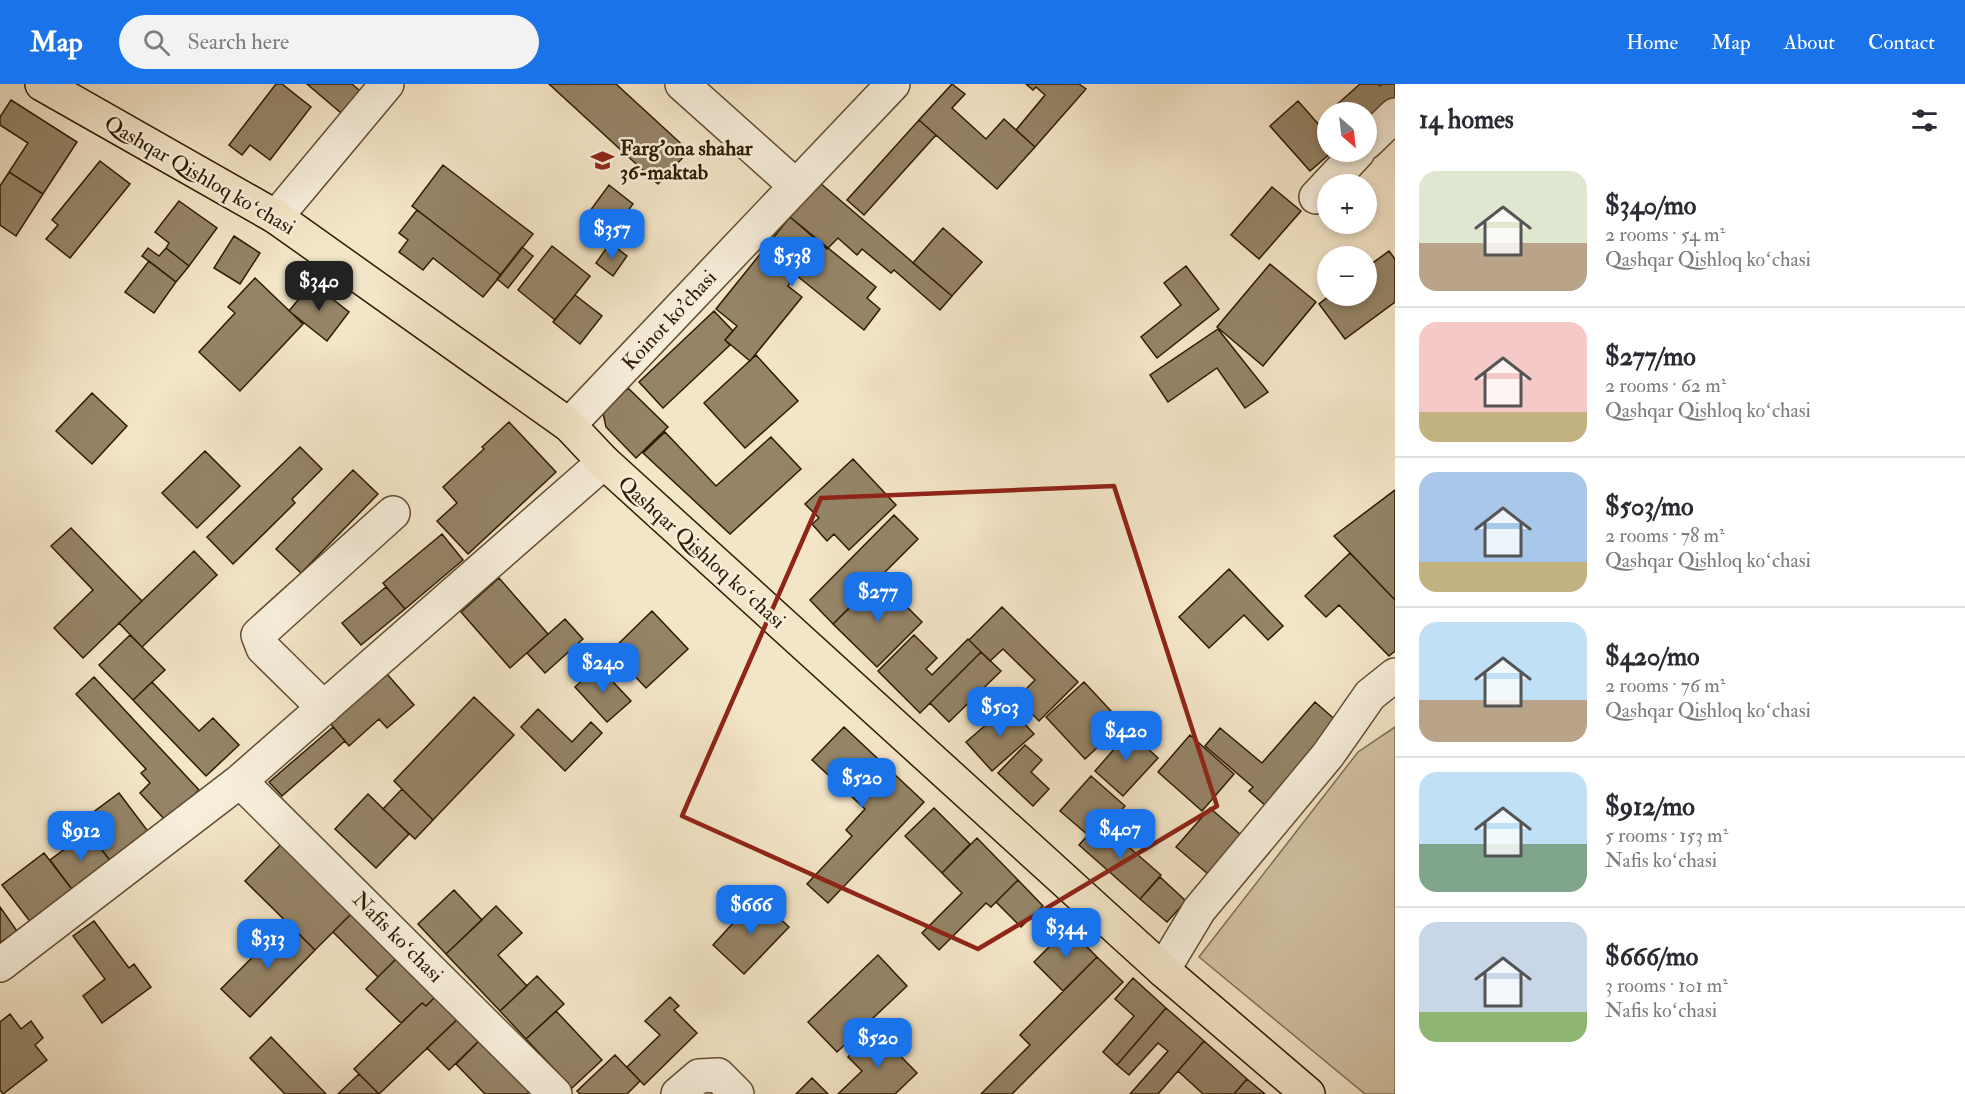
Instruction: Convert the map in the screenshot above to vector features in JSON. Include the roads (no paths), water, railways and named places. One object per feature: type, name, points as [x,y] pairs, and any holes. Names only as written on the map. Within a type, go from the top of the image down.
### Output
[{"type":"main road","name":"Qashqar Qishloq koʻchasi","points":[[42,84],[276,216],[569,425],[604,462],[1163,970],[1308,1094]]},
{"type":"street","points":[[276,216],[387,84]]},
{"type":"street","points":[[682,84],[796,186]]},
{"type":"street","name":"Koinot ko'chasi","points":[[569,425],[893,84]]},
{"type":"street","points":[[1377,132],[1395,115]]},
{"type":"street","points":[[1316,197],[1349,162]]},
{"type":"street","points":[[0,964],[240,781],[604,462]]},
{"type":"street","points":[[324,708],[264,648],[258,635],[393,513]]},
{"type":"street","points":[[1163,970],[1199,910],[1328,755],[1370,695],[1395,675]]},
{"type":"street","name":"Nafis koʻchasi","points":[[240,781],[555,1094]]},
{"type":"street","points":[[678,1094],[699,1076],[718,1075],[737,1094]]},
{"type":"place","name":"Farg'ona shahar 36-maktab","points":[[602,160]]}]
